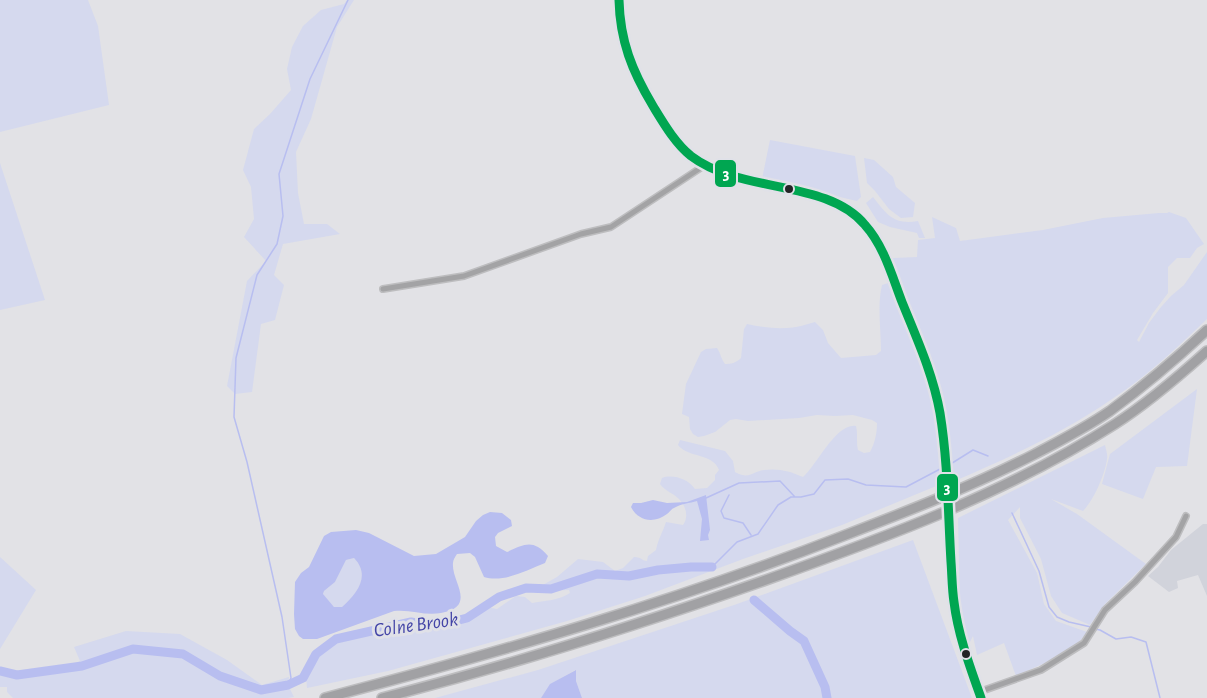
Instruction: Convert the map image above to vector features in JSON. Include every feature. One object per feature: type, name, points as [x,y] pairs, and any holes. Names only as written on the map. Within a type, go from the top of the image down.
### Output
[{"type":"highway","points":[[326,698],[512,648],[594,623],[736,576],[945,496],[994,475],[1063,439],[1109,411],[1176,359],[1207,330]]},
{"type":"highway","points":[[382,698],[601,636],[749,586],[909,527],[991,491],[1053,460],[1116,423],[1175,380],[1207,351]]},
{"type":"main road","points":[[619,0],[621,36],[631,68],[661,120],[680,146],[705,165],[728,176],[823,197],[842,204],[869,228],[880,248],[927,363],[941,417],[954,602],[967,659],[980,695]]},
{"type":"street","points":[[383,289],[464,276],[581,234],[611,227],[705,165]]},
{"type":"street","points":[[980,695],[1041,670],[1084,643],[1105,610],[1135,582],[1176,537],[1186,516]]},
{"type":"shaded area","points":[[0,0],[88,0],[98,26],[109,105],[0,132]]},
{"type":"shaded area","points":[[347,0],[354,0],[337,27],[311,119],[296,152],[298,193],[304,224],[327,224],[340,234],[283,244],[274,275],[284,285],[275,320],[261,324],[252,392],[235,394],[227,386],[247,281],[266,261],[244,237],[254,219],[251,187],[243,170],[254,129],[291,90],[287,69],[292,47],[303,26],[321,10],[344,4]]},
{"type":"shaded area","points":[[770,140],[855,156],[861,197],[857,201],[762,179]]},
{"type":"shaded area","points":[[864,158],[874,160],[893,177],[896,187],[915,203],[913,217],[901,218],[889,209],[867,183]]},
{"type":"shaded area","points":[[0,163],[45,300],[0,310]]},
{"type":"shaded area","points":[[873,197],[897,220],[918,221],[925,238],[919,238],[917,233],[878,222],[866,203]]},
{"type":"shaded area","points":[[1169,212],[1186,218],[1204,244],[1197,248],[1190,258],[1177,258],[1168,267],[1168,293],[1137,340],[1139,342],[1161,307],[1184,285],[1207,252],[1207,319],[1150,371],[1093,411],[1035,444],[952,482],[947,428],[940,389],[888,260],[917,257],[918,240],[935,238],[932,217],[956,228],[960,241],[1043,230],[1103,218]]},
{"type":"shaded area","points":[[888,283],[923,364],[937,431],[941,484],[842,525],[645,596],[567,621],[388,671],[307,688],[306,677],[323,651],[339,641],[412,623],[433,629],[464,621],[486,607],[497,609],[516,596],[525,597],[532,603],[562,597],[570,593],[569,590],[539,591],[541,586],[557,577],[578,559],[603,562],[615,571],[623,568],[634,557],[647,561],[648,556],[656,550],[666,522],[683,525],[686,519],[686,512],[679,499],[660,484],[662,478],[675,477],[688,482],[695,489],[707,488],[715,480],[715,475],[719,470],[706,458],[682,449],[678,445],[680,440],[725,451],[733,461],[735,472],[744,475],[774,469],[803,477],[834,438],[849,427],[856,426],[858,450],[864,453],[870,452],[877,423],[853,415],[817,415],[748,421],[736,419],[730,420],[715,432],[698,437],[690,429],[689,417],[682,414],[686,384],[701,352],[717,348],[725,364],[737,361],[741,358],[744,329],[747,324],[781,328],[803,326],[815,322],[823,330],[828,343],[841,358],[876,355],[881,351],[879,309],[882,285]]},
{"type":"shaded area","points":[[1197,389],[1187,466],[1156,467],[1143,499],[1102,484],[1110,454]]},
{"type":"shaded area","points":[[1105,445],[1107,457],[1104,472],[1095,494],[1083,511],[1051,499],[1077,514],[1146,564],[1105,604],[1090,625],[1062,613],[1051,596],[1041,559],[1020,518],[1020,507],[1008,520],[1037,573],[1044,604],[1056,621],[1087,632],[1081,640],[1064,653],[1016,676],[1004,643],[977,655],[973,636],[968,646],[960,608],[958,518]]},
{"type":"shaded area","points":[[1203,524],[1207,524],[1207,596],[1198,575],[1177,581],[1178,588],[1169,592],[1148,576],[1171,550]]},
{"type":"shaded area","points":[[913,540],[972,698],[582,698],[575,670],[551,684],[541,698],[435,698],[538,670],[737,604]]},
{"type":"shaded area","points":[[0,557],[36,590],[0,649]]},
{"type":"shaded area","points":[[354,558],[361,571],[360,584],[353,596],[342,607],[334,607],[323,595],[324,591],[335,582],[346,560]]},
{"type":"shaded area","points":[[126,631],[180,634],[227,660],[262,685],[289,677],[288,685],[294,697],[13,698],[7,692],[7,687],[0,687],[0,673],[18,677],[63,670],[80,661],[74,647]]},
{"type":"water","points":[[706,495],[709,540],[700,541],[702,519],[697,501],[676,507],[662,517],[652,520],[642,518],[631,507],[633,503],[653,500],[667,503],[687,502]]},
{"type":"water","points":[[490,512],[502,513],[511,520],[512,526],[495,537],[496,546],[507,552],[524,545],[533,545],[548,556],[545,563],[515,575],[492,578],[484,577],[475,557],[470,553],[457,554],[453,562],[453,570],[461,599],[452,610],[435,614],[394,611],[317,639],[303,639],[299,636],[295,629],[295,582],[309,567],[324,536],[331,532],[356,530],[369,533],[414,556],[436,554],[465,537],[483,515]],"holes":[[[354,558],[359,565],[362,578],[357,590],[342,607],[334,607],[323,594],[324,591],[335,582],[346,560]]]},
{"type":"water","points":[[576,670],[576,681],[582,698],[541,698],[550,684]]},
{"type":"waterway","points":[[288,685],[291,678],[282,617],[247,462],[234,417],[236,358],[257,275],[277,244],[283,216],[279,174],[310,79],[348,0]]},
{"type":"waterway","points":[[949,465],[973,450],[988,456]]},
{"type":"waterway","points":[[712,567],[737,542],[758,534],[778,505],[791,497],[814,494],[825,480],[848,479],[866,485],[906,487],[942,468]]},
{"type":"waterway","points":[[706,498],[739,483],[780,481],[795,497]]},
{"type":"waterway","points":[[729,495],[721,511],[724,518],[743,523],[751,535]]},
{"type":"waterway","points":[[1012,513],[1039,571],[1049,607],[1057,617],[1091,627]]},
{"type":"waterway","name":"Colne Brook","points":[[0,671],[17,675],[82,666],[133,649],[183,654],[220,676],[261,690],[288,685],[303,678],[316,654],[336,639],[411,622],[436,626],[467,618],[499,597],[526,588],[551,589],[597,574],[629,576],[658,570],[712,567]]},
{"type":"waterway","name":"Colne Brook","points":[[754,600],[804,641],[825,687],[827,698]]},
{"type":"waterway","points":[[1095,629],[1116,639],[1131,637],[1146,642],[1160,698]]},
{"type":"transit line","name":"3","points":[[619,0],[622,29],[633,68],[661,120],[685,151],[711,168],[734,176],[806,193],[829,200],[849,210],[872,233],[882,252],[924,357],[937,399],[945,450],[954,602],[961,639],[981,698]]}]
